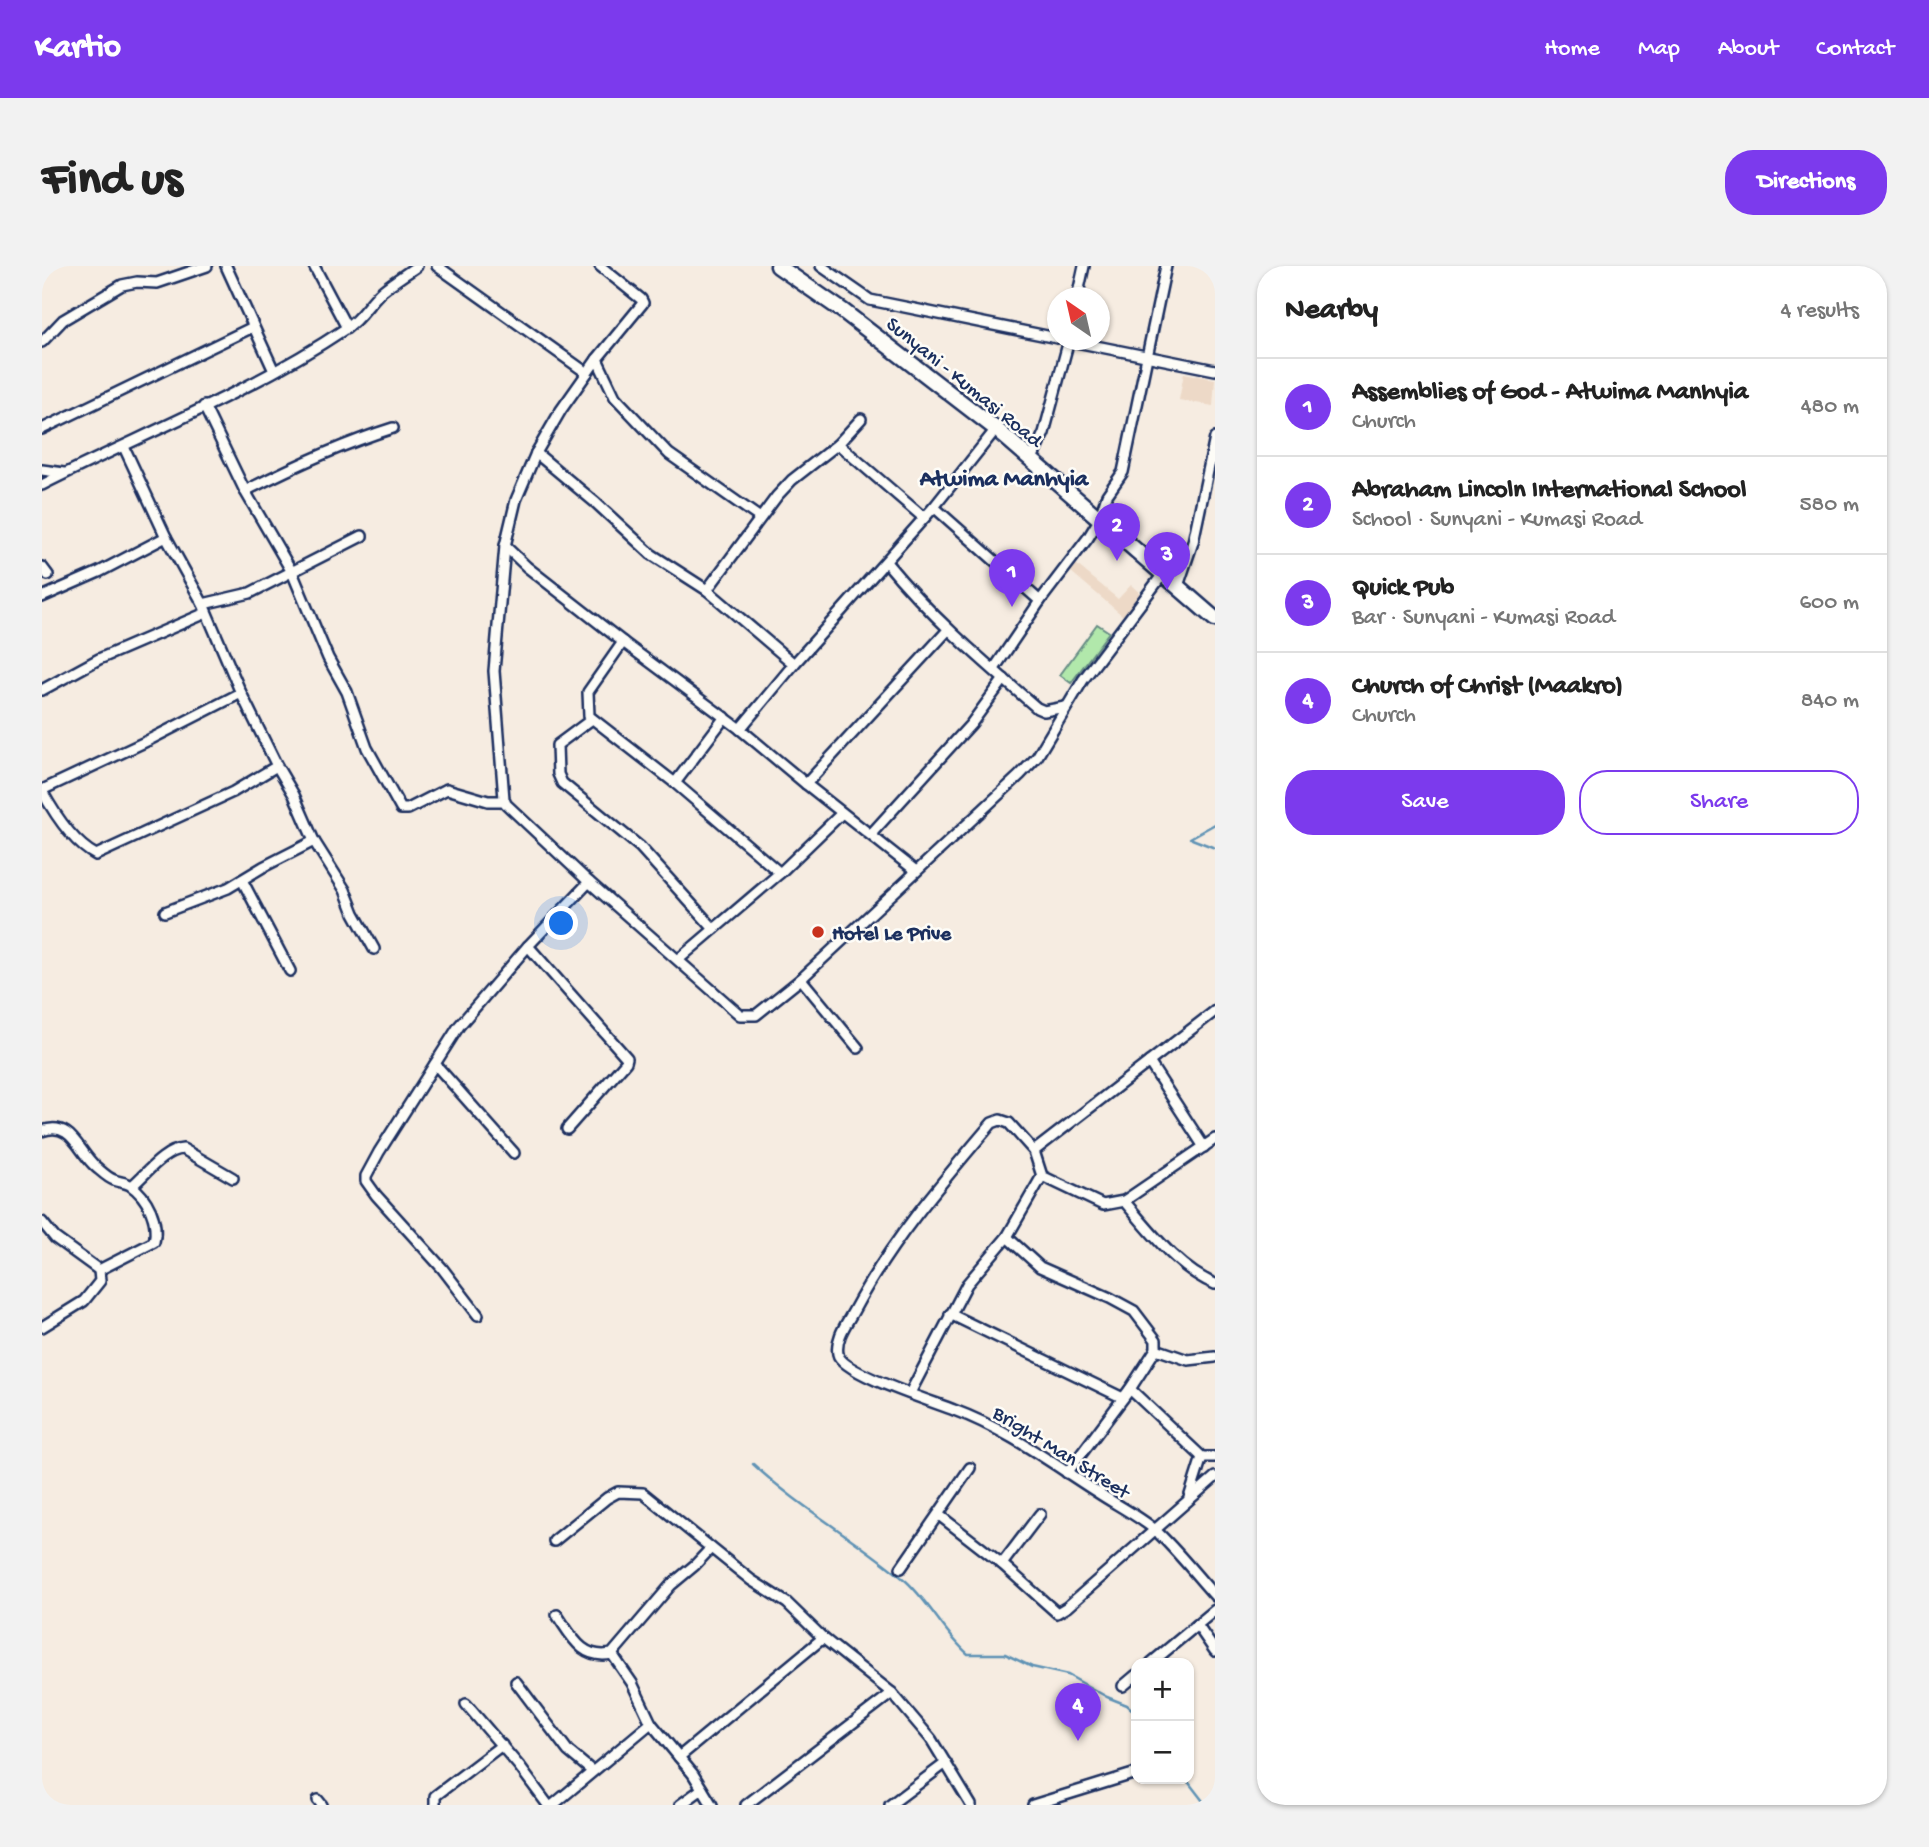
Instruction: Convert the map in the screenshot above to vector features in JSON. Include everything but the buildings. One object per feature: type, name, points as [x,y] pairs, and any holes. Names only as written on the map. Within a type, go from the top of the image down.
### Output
[{"type":"main road","name":"Sunyani - Kumasi Road","points":[[778,266],[843,311],[996,429],[1215,619]]},
{"type":"street","points":[[42,342],[63,320],[121,285],[137,282],[150,284],[184,270],[206,266]]},
{"type":"street","points":[[226,266],[274,371]]},
{"type":"street","points":[[314,266],[347,328]]},
{"type":"street","points":[[42,485],[274,371],[347,328],[363,314],[380,292],[417,266]]},
{"type":"street","points":[[437,266],[587,373]]},
{"type":"street","points":[[600,266],[642,299],[643,303],[597,359],[561,410],[536,453],[516,500],[505,547],[494,671],[504,801],[589,882],[740,1014],[756,1015],[801,979],[1037,757],[1083,680],[1163,574]]},
{"type":"street","points":[[821,266],[870,300],[1047,336]]},
{"type":"street","points":[[1079,287],[1084,266]]},
{"type":"street","points":[[994,669],[1099,520],[1107,495],[1123,472],[1166,266]]},
{"type":"street","points":[[42,429],[253,327]]},
{"type":"street","points":[[1110,349],[1215,370]]},
{"type":"street","points":[[1031,461],[1044,433],[1065,350]]},
{"type":"street","points":[[597,359],[615,397],[669,454],[760,518]]},
{"type":"street","points":[[205,406],[245,491],[292,572],[328,658],[342,680],[367,748],[401,809],[408,809],[447,789],[488,801],[504,801]]},
{"type":"street","points":[[707,590],[792,480],[838,444],[861,419]]},
{"type":"street","points":[[245,491],[304,461],[351,441],[393,428]]},
{"type":"street","points":[[740,729],[794,664],[934,507],[996,429]]},
{"type":"street","points":[[1178,586],[1193,541],[1215,438]]},
{"type":"street","points":[[838,444],[924,518]]},
{"type":"street","points":[[124,447],[277,766],[294,794],[314,841],[345,890],[374,949]]},
{"type":"street","points":[[536,453],[651,554],[707,590],[794,664]]},
{"type":"street","points":[[42,470],[65,473]]},
{"type":"street","points":[[934,507],[1040,601]]},
{"type":"street","points":[[42,690],[99,659],[204,609],[250,593],[362,536]]},
{"type":"street","points":[[42,597],[99,572],[166,537]]},
{"type":"street","points":[[505,547],[622,642],[725,717],[916,871]]},
{"type":"street","points":[[886,562],[915,597],[948,630],[1037,708],[1044,711],[1065,707]]},
{"type":"street","points":[[806,785],[948,630]]},
{"type":"street","points":[[622,642],[588,692],[587,709],[592,719],[675,783],[780,873]]},
{"type":"street","points":[[871,834],[971,724],[1004,680]]},
{"type":"street","points":[[241,692],[42,791],[76,838],[96,855],[233,792],[277,766]]},
{"type":"street","points":[[675,783],[725,717]]},
{"type":"street","points":[[592,719],[557,745],[558,774],[562,783],[640,847],[714,929]]},
{"type":"street","points":[[679,959],[780,873],[842,813]]},
{"type":"street","points":[[165,912],[218,892],[314,841]]},
{"type":"street","points":[[242,880],[290,971]]},
{"type":"street","points":[[478,1315],[442,1268],[376,1195],[366,1181],[368,1170],[459,1026],[528,946],[589,882]]},
{"type":"street","points":[[528,946],[627,1058],[567,1129]]},
{"type":"street","points":[[801,979],[858,1048]]},
{"type":"street","points":[[1149,1062],[1211,1144],[1124,1201],[1103,1205],[1042,1176],[1034,1151],[1149,1062],[1215,1011]]},
{"type":"street","points":[[435,1064],[514,1153]]},
{"type":"street","name":"Bright Man Street","points":[[1034,1151],[1009,1123],[1000,1120],[992,1123],[915,1214],[874,1272],[838,1339],[838,1355],[852,1370],[971,1416],[1013,1437],[1154,1529],[1215,1596]]},
{"type":"street","points":[[42,1131],[50,1128],[63,1130],[73,1137],[92,1164],[106,1175],[132,1186],[151,1210],[157,1231],[154,1242],[99,1270]]},
{"type":"street","points":[[132,1186],[175,1149],[183,1149],[233,1178]]},
{"type":"street","points":[[910,1394],[967,1284],[1007,1237],[1042,1176]]},
{"type":"street","points":[[1124,1201],[1151,1234],[1195,1275],[1215,1284]]},
{"type":"street","points":[[42,1222],[55,1238],[99,1270],[100,1281],[84,1301],[42,1327]]},
{"type":"street","points":[[1007,1237],[1040,1268],[1134,1311],[1156,1339],[1156,1349],[1130,1389],[1067,1473]]},
{"type":"street","points":[[950,1314],[1123,1398]]},
{"type":"street","points":[[1156,1349],[1188,1360],[1215,1357]]},
{"type":"street","points":[[1130,1389],[1202,1457],[1215,1457]]},
{"type":"street","points":[[1189,1499],[1202,1457]]},
{"type":"street","points":[[901,1568],[970,1468]]},
{"type":"street","points":[[939,1515],[1002,1564],[1057,1613],[1068,1607],[1215,1477]]},
{"type":"street","points":[[555,1541],[607,1498],[618,1492],[643,1493],[751,1580],[787,1603],[822,1638],[892,1693],[931,1739],[971,1805]]},
{"type":"street","points":[[1002,1564],[1040,1514]]},
{"type":"street","points":[[557,1615],[574,1641],[588,1653],[600,1656],[612,1654],[671,1585],[711,1548]]},
{"type":"street","points":[[1157,1658],[1215,1610]]},
{"type":"street","points":[[1197,1625],[1215,1651]]},
{"type":"street","points":[[679,1757],[822,1638]]},
{"type":"street","points":[[612,1654],[632,1683],[651,1723],[679,1757],[712,1805]]},
{"type":"street","points":[[1123,1686],[1131,1679]]},
{"type":"street","points":[[516,1682],[568,1751],[592,1771]]},
{"type":"street","points":[[746,1805],[892,1693]]},
{"type":"street","points":[[466,1704],[502,1745],[548,1805]]},
{"type":"street","points":[[553,1805],[651,1723]]},
{"type":"street","points":[[435,1805],[435,1796],[502,1745]]},
{"type":"street","points":[[890,1805],[946,1763]]},
{"type":"street","points":[[1033,1805],[1131,1775]]},
{"type":"street","points":[[680,1805],[702,1789]]},
{"type":"shaded area","points":[[1184,373],[1215,379],[1213,406],[1179,400]]},
{"type":"shaded area","points":[[1076,564],[1118,599],[1131,585],[1141,594],[1123,616],[1070,571]]},
{"type":"green space","points":[[1097,624],[1109,632],[1071,683],[1060,675]]},
{"type":"waterway","points":[[1190,838],[1215,824]]},
{"type":"waterway","points":[[1192,839],[1215,848]]},
{"type":"waterway","points":[[753,1464],[790,1495],[906,1581],[968,1654],[1005,1654],[1032,1667],[1068,1675],[1131,1709]]},
{"type":"waterway","points":[[1190,1784],[1206,1805]]},
{"type":"place","name":"Abraham Lincoln International School","points":[[1117,561]]},
{"type":"place","name":"Quick Pub","points":[[1167,590]]},
{"type":"place","name":"Assemblies of God - Atwima Manhyia","points":[[1012,607]]},
{"type":"place","name":"Hotel Le Prive","points":[[818,932]]},
{"type":"place","name":"Church of Christ (Maakro)","points":[[1078,1741]]},
{"type":"district","name":"Atwima Manhyia","points":[[1004,477]]}]
